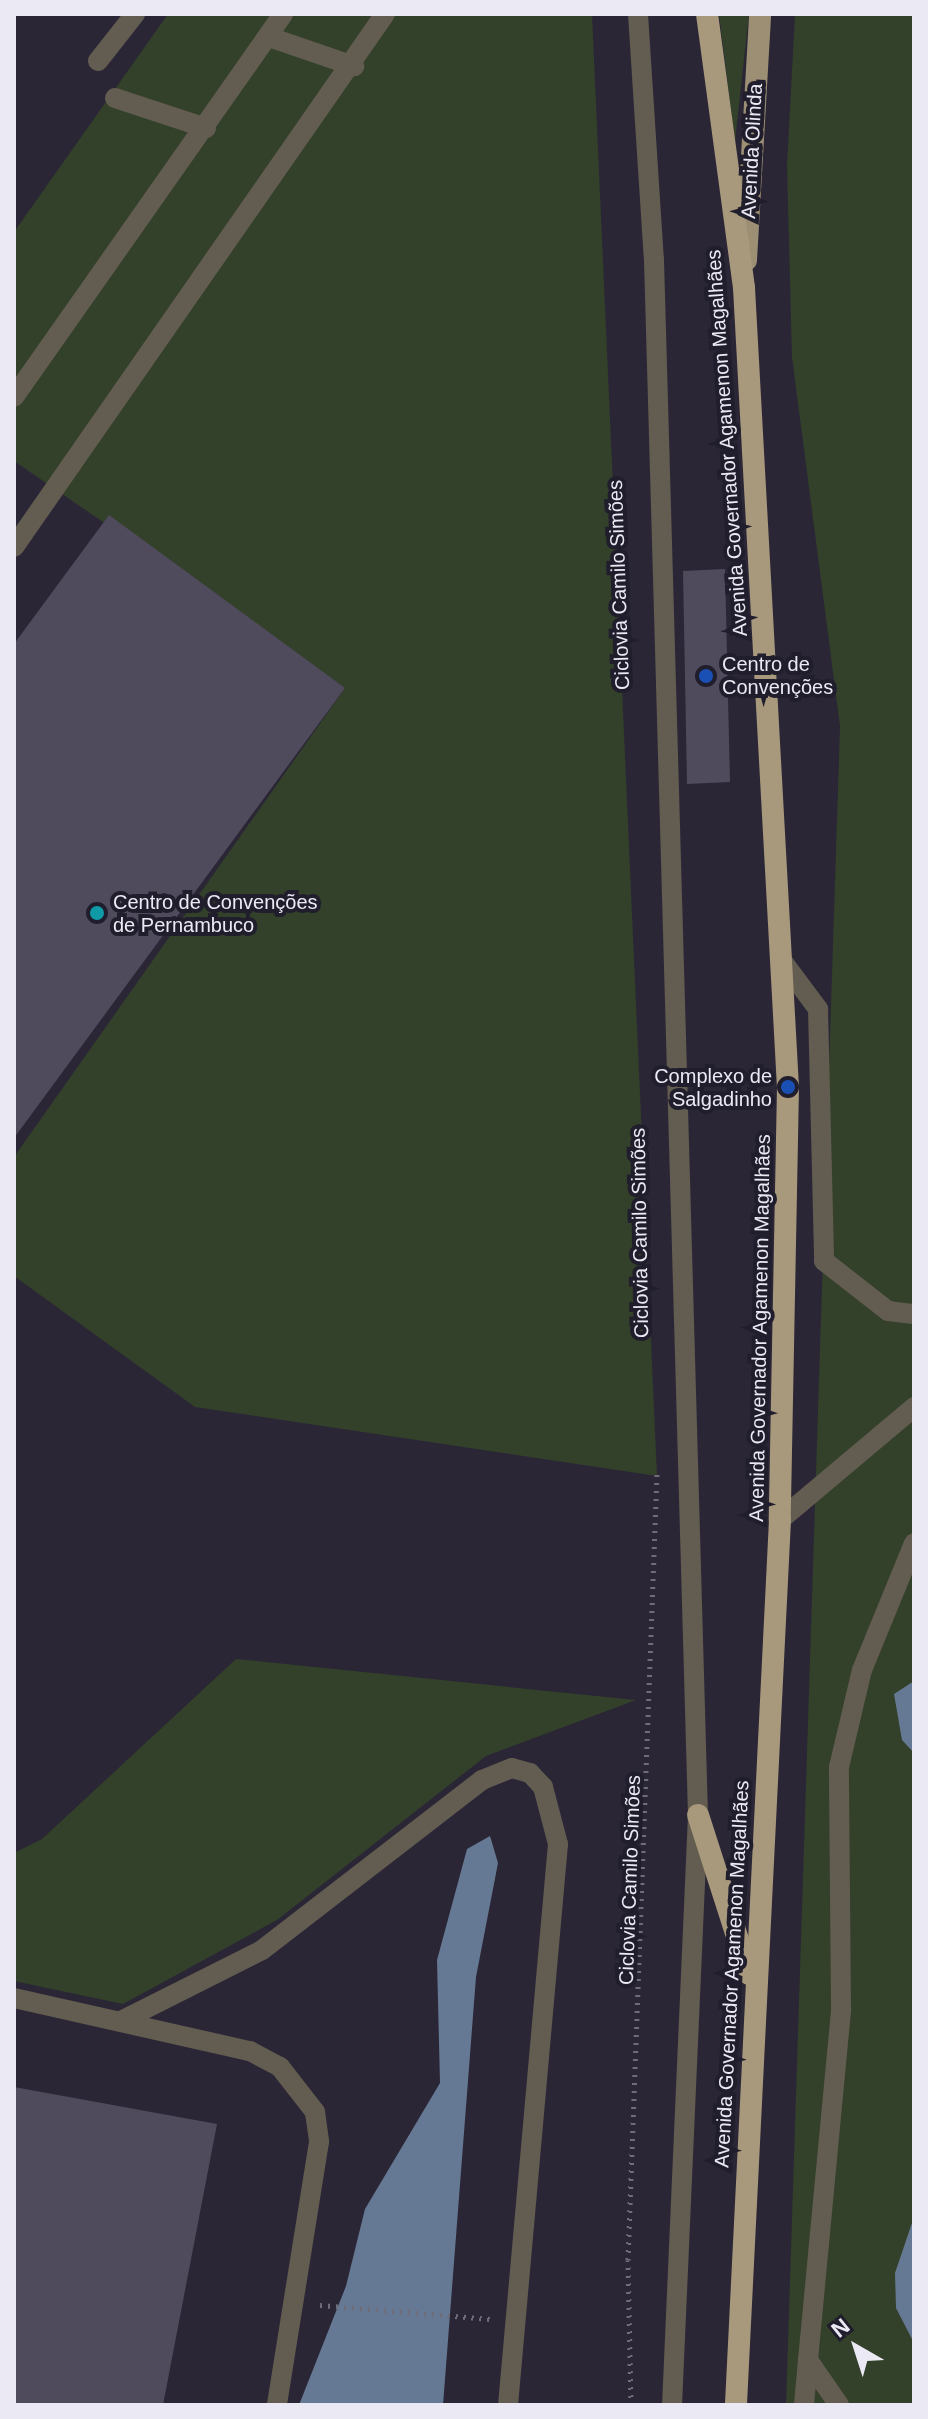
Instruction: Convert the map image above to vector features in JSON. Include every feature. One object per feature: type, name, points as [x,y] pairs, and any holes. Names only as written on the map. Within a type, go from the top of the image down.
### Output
[{"type":"highway","name":"Avenida Governador Agamenon Magalhães","points":[[707,14],[744,288],[788,1087],[780,1520],[754,1988],[736,2405]]},
{"type":"highway","points":[[698,1815],[754,1988]]},
{"type":"main road","name":"Avenida Olinda","points":[[744,288],[760,14]]},
{"type":"lane","points":[[98,61],[135,14]]},
{"type":"lane","points":[[14,397],[272,38],[283,14]]},
{"type":"lane","points":[[14,547],[354,66],[385,14]]},
{"type":"lane","points":[[638,14],[654,260],[698,1815],[672,2405]]},
{"type":"lane","points":[[272,38],[354,66]]},
{"type":"lane","points":[[115,98],[206,128]]},
{"type":"lane","points":[[783,962],[818,1009],[824,1261],[888,1311],[914,1314]]},
{"type":"lane","points":[[780,1520],[914,1407]]},
{"type":"lane","points":[[804,2405],[841,2009],[839,1767],[862,1670],[914,1543]]},
{"type":"lane","points":[[123,2020],[262,1950],[482,1780],[512,1768],[530,1773],[543,1787],[558,1844],[508,2405]]},
{"type":"lane","points":[[14,1998],[123,2020],[250,2051],[280,2067],[315,2112],[319,2142],[277,2405]]},
{"type":"lane","points":[[808,2360],[839,2405]]},
{"type":"path","name":"Ciclovia Camilo Simões","points":[[631,2405],[628,2260],[648,1883],[657,1460]]},
{"type":"path","points":[[309,2304],[469,2317]]},
{"type":"green space","points":[[168,14],[592,14],[657,1476],[195,1407],[14,1276],[14,1157],[345,688],[14,461],[14,232]]},
{"type":"green space","points":[[719,14],[749,14],[735,141]]},
{"type":"green space","points":[[795,14],[914,14],[914,2405],[786,2405],[840,726],[792,357],[787,165]]},
{"type":"green space","points":[[236,1659],[636,1700],[486,1756],[277,1920],[123,2004],[14,1981],[14,1853],[42,1839]]},
{"type":"water","points":[[914,1681],[914,1753],[902,1740],[894,1694]]},
{"type":"water","points":[[490,1836],[498,1863],[476,1977],[443,2405],[299,2405],[346,2286],[365,2209],[440,2083],[437,1960],[467,1849]]},
{"type":"water","points":[[914,2217],[914,2343],[896,2308],[895,2273]]},
{"type":"building","name":"Centro de Convenções de Pernambuco","points":[[109,515],[345,688],[14,1138],[14,644]]},
{"type":"building","name":"Centro de Convenções","points":[[725,569],[730,782],[687,784],[683,571]]},
{"type":"building","points":[[14,2087],[217,2124],[163,2405],[14,2405]]},
{"type":"place","name":"Centro de Convenções","points":[[706,676]]},
{"type":"place","name":"Centro de Convenções de Pernambuco","points":[[97,913]]},
{"type":"place","name":"Complexo de Salgadinho","points":[[788,1087]]}]
